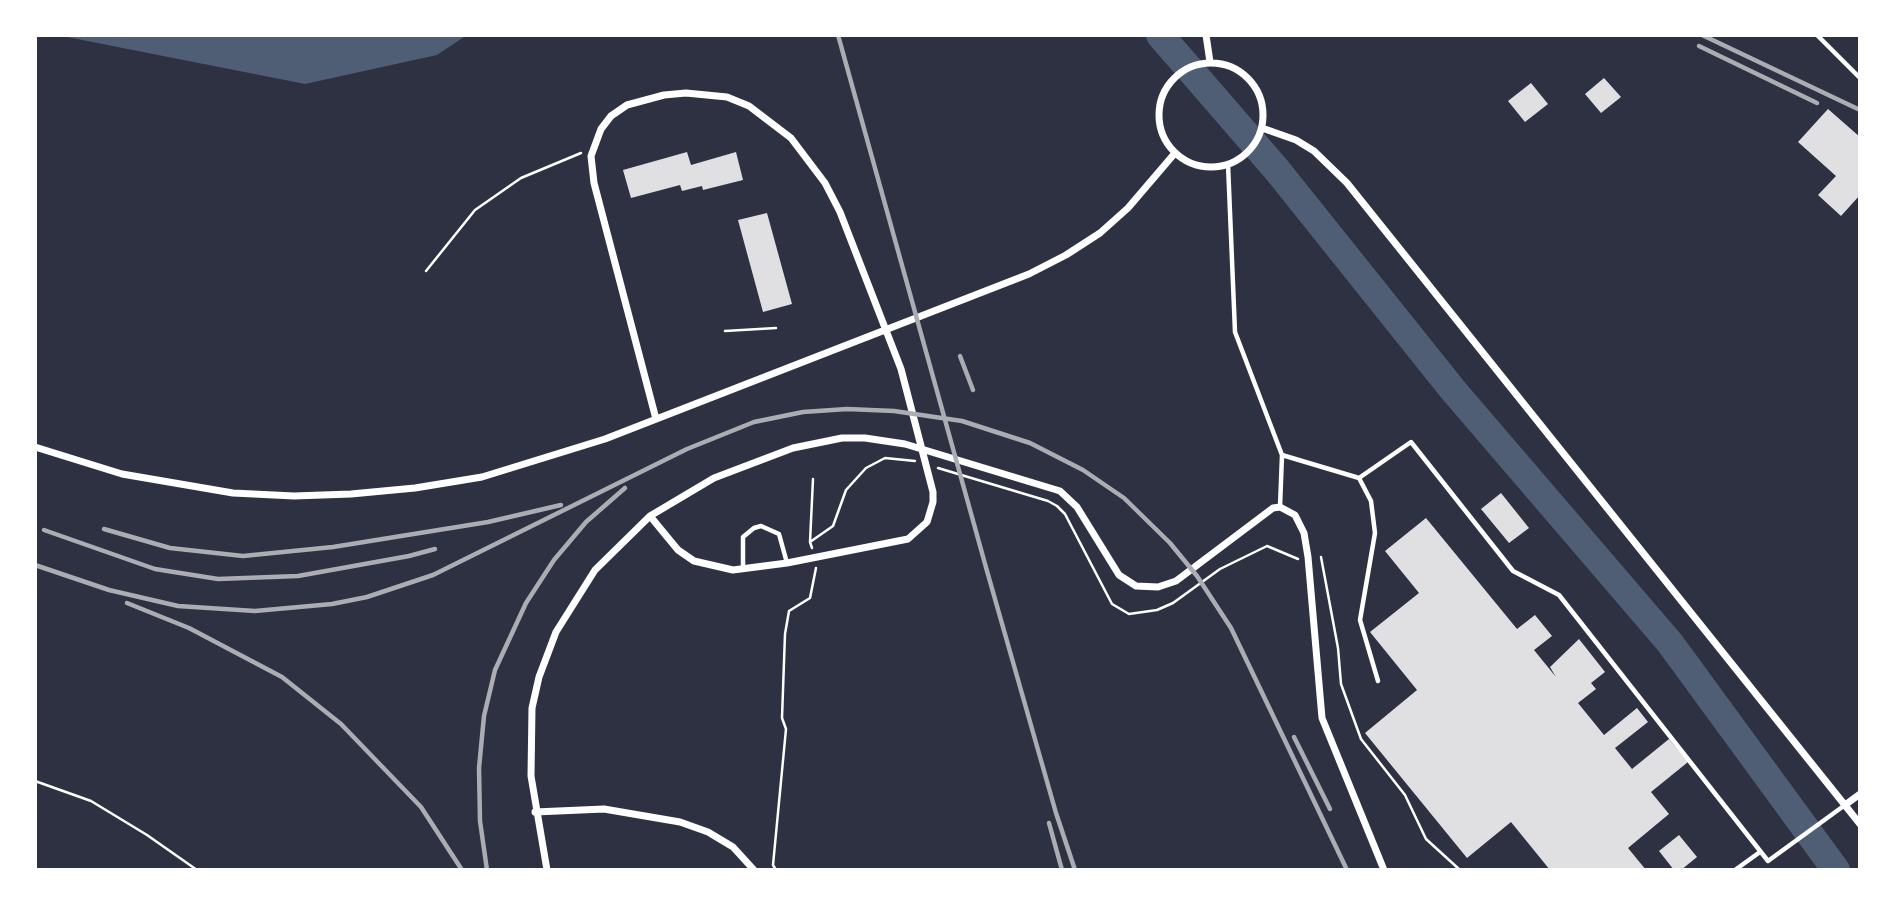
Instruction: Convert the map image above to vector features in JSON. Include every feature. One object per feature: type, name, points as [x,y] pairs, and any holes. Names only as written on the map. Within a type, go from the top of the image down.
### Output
[{"type":"street","points":[[1206,35],[1206,63]]},
{"type":"street","points":[[1206,63],[1226,64],[1253,82],[1264,112],[1262,128],[1255,144],[1244,156],[1228,164],[1200,166],[1175,153],[1164,139],[1159,122],[1159,105],[1166,88],[1177,74],[1206,63]]},
{"type":"street","points":[[650,516],[678,550],[694,561],[717,567],[743,569],[908,539],[928,522],[933,492],[901,369],[840,212],[825,183],[791,138],[767,118],[749,106],[707,94],[664,95],[627,105],[611,116],[594,148],[594,183],[656,419]]},
{"type":"street","points":[[1262,128],[1296,140],[1314,151],[1347,183],[1860,824]]},
{"type":"street","points":[[35,447],[122,474],[233,494],[351,494],[415,488],[482,477],[546,460],[656,419],[988,291],[1066,256],[1100,233],[1128,208],[1175,153]]},
{"type":"street","points":[[547,870],[531,776],[532,708],[539,677],[556,632],[595,570],[650,516],[714,478],[793,448],[842,438],[905,444],[1060,491],[1069,498],[1119,575],[1136,586],[1146,588],[1176,581],[1265,512],[1280,508],[1294,515],[1300,523],[1308,557],[1322,718],[1384,870]]},
{"type":"street","points":[[1845,805],[1860,794]]},
{"type":"street","points":[[536,812],[604,809],[680,822],[708,832],[733,847],[754,870]]},
{"type":"lane","points":[[1816,35],[1860,78]]},
{"type":"lane","points":[[1228,164],[1235,332],[1282,455],[1280,508]]},
{"type":"lane","points":[[1359,478],[1411,442],[1513,571],[1559,595],[1768,861],[1845,805]]},
{"type":"lane","points":[[1282,455],[1359,478],[1371,501],[1375,533],[1360,620],[1378,681]]},
{"type":"lane","points":[[743,569],[743,537],[761,526],[779,534],[787,563]]},
{"type":"lane","points":[[1735,870],[1760,852]]},
{"type":"path","points":[[426,271],[475,210],[521,177],[594,148]]},
{"type":"path","points":[[725,331],[776,328]]},
{"type":"path","points":[[810,542],[833,526],[846,489],[866,468],[884,458],[908,459],[921,463]]},
{"type":"path","points":[[934,467],[1048,501],[1065,514],[1112,604],[1129,614],[1157,610],[1173,603],[1220,569],[1267,546],[1294,559],[1320,556],[1338,648],[1341,684],[1361,739],[1405,795],[1426,839],[1461,870]]},
{"type":"path","points":[[776,870],[773,865],[786,729],[782,718],[785,634],[789,611],[810,598],[817,574],[810,542],[813,479]]},
{"type":"path","points":[[35,781],[91,801],[197,870]]},
{"type":"water","points":[[41,35],[467,35],[437,55],[305,84],[67,37]]},
{"type":"building","points":[[1604,78],[1621,97],[1601,113],[1585,94]]},
{"type":"building","points":[[1531,83],[1548,104],[1525,122],[1508,101]]},
{"type":"building","points":[[1828,109],[1860,137],[1860,195],[1841,216],[1818,195],[1836,176],[1798,142]]},
{"type":"building","points":[[687,152],[691,165],[736,152],[743,180],[703,190],[702,186],[682,191],[680,185],[631,198],[623,170]]},
{"type":"building","points":[[767,213],[792,304],[763,312],[738,220]]},
{"type":"building","points":[[1501,493],[1529,528],[1509,543],[1481,509]]},
{"type":"building","points":[[1426,518],[1517,629],[1535,615],[1552,636],[1534,650],[1556,677],[1550,667],[1579,639],[1605,672],[1591,683],[1596,689],[1578,703],[1604,735],[1637,708],[1648,722],[1615,748],[1632,769],[1669,739],[1688,762],[1651,792],[1669,814],[1628,848],[1646,870],[1550,870],[1511,822],[1467,858],[1365,733],[1417,690],[1370,632],[1419,593],[1385,551]]},
{"type":"building","points":[[1679,835],[1697,857],[1681,870],[1674,870],[1659,851]]},
{"type":"waterway","points":[[1160,35],[1277,170],[1453,390],[1670,643],[1836,870]]},
{"type":"railway","points":[[838,35],[987,571],[1056,813],[1075,870]]},
{"type":"railway","points":[[1702,35],[1860,110]]},
{"type":"railway","points":[[1699,46],[1817,103]]},
{"type":"railway","points":[[960,356],[973,390]]},
{"type":"railway","points":[[35,565],[109,590],[178,606],[255,611],[332,604],[367,597],[433,575],[687,449],[754,422],[803,412],[847,409],[894,411],[962,421],[1030,443],[1083,470],[1124,498],[1170,543],[1197,576],[1231,628],[1347,870]]},
{"type":"railway","points":[[487,870],[480,821],[479,768],[484,716],[495,670],[526,603],[554,560],[586,522],[625,488]]},
{"type":"railway","points":[[104,529],[170,548],[243,556],[333,547],[488,522],[561,505]]},
{"type":"railway","points":[[44,530],[155,569],[218,579],[298,576],[435,549]]},
{"type":"railway","points":[[127,603],[189,628],[282,677],[341,724],[421,807],[462,870]]},
{"type":"railway","points":[[1294,737],[1330,809]]},
{"type":"railway","points":[[1049,823],[1062,870]]}]
